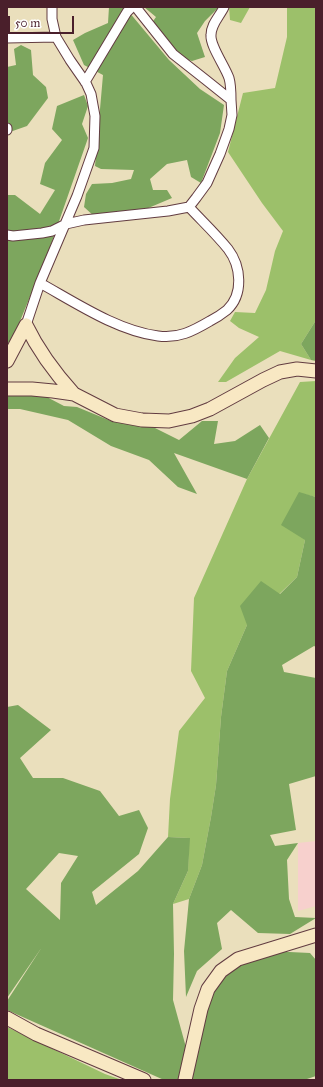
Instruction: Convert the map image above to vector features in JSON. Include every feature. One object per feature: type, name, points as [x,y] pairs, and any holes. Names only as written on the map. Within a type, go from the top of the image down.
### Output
[{"type":"street","points":[[7,361],[26,325],[40,284],[66,224],[94,148],[95,116],[91,94],[56,37],[52,19],[52,7]]},
{"type":"street","points":[[85,82],[127,12],[132,7]]},
{"type":"street","points":[[138,7],[138,10],[173,54],[231,100]]},
{"type":"street","points":[[7,235],[13,236],[42,233],[52,231],[66,224],[84,220],[168,211],[189,207],[207,183],[220,154],[229,129],[232,115],[230,79],[213,46],[210,34],[224,7]]},
{"type":"street","points":[[7,38],[56,37]]},
{"type":"street","points":[[40,284],[105,319],[130,329],[159,336],[173,336],[185,334],[196,329],[228,309],[240,287],[238,271],[229,250],[189,207]]},
{"type":"street","points":[[26,325],[47,362],[74,394],[115,416],[142,420],[169,421],[192,416],[210,409],[280,372],[297,370],[316,371]]},
{"type":"street","points":[[7,390],[32,389],[74,394]]},
{"type":"street","points":[[186,1080],[201,1009],[208,989],[221,971],[238,959],[316,935]]},
{"type":"street","points":[[7,1018],[36,1034],[144,1080]]},
{"type":"shaded area","points":[[316,841],[316,906],[298,911],[298,843]]},
{"type":"green space","points":[[109,7],[127,7],[129,12],[169,60],[200,89],[224,105],[220,133],[201,183],[191,177],[187,160],[167,164],[150,179],[153,190],[167,190],[172,198],[146,209],[95,217],[84,207],[86,194],[92,184],[112,183],[131,179],[134,170],[101,169],[95,166],[103,75],[84,65],[73,40],[108,23]]},
{"type":"green space","points":[[144,7],[217,7],[217,9],[205,21],[197,33],[205,57],[192,61],[178,57],[151,24],[156,17]]},
{"type":"green space","points":[[229,7],[250,7],[241,23],[230,20]]},
{"type":"green space","points":[[287,7],[316,7],[316,320],[301,344],[311,360],[280,351],[226,382],[218,382],[235,358],[259,337],[239,328],[230,321],[235,312],[255,313],[266,290],[275,251],[283,231],[262,203],[228,152],[243,93],[275,88],[287,37]]},
{"type":"green space","points":[[21,45],[31,50],[33,75],[46,87],[48,98],[27,126],[7,133],[7,67],[16,65],[14,49]]},
{"type":"green space","points":[[84,95],[88,106],[82,124],[88,138],[49,250],[16,331],[7,345],[7,195],[15,195],[40,214],[55,190],[40,184],[45,163],[62,140],[52,129],[57,106]]},
{"type":"green space","points":[[316,320],[316,361],[311,360],[301,344]]},
{"type":"green space","points":[[316,381],[316,497],[299,493],[305,540],[297,577],[247,625],[227,671],[221,717],[216,785],[202,865],[189,899],[173,904],[188,871],[189,838],[168,837],[170,799],[179,731],[205,698],[191,671],[194,598],[247,479],[300,382]]},
{"type":"green space","points":[[7,394],[41,394],[64,406],[77,407],[111,421],[149,425],[179,440],[202,421],[218,421],[214,444],[235,441],[260,425],[269,438],[247,479],[174,453],[197,494],[178,487],[149,460],[111,446],[68,420],[20,409],[7,409]]},
{"type":"green space","points":[[299,492],[316,497],[316,647],[314,646],[282,665],[284,672],[316,678],[316,776],[289,784],[296,830],[270,835],[275,846],[298,843],[287,860],[289,899],[295,917],[316,918],[290,934],[258,933],[231,910],[217,923],[222,949],[197,971],[186,997],[184,951],[189,899],[202,865],[211,817],[216,785],[221,717],[227,671],[247,625],[240,606],[261,581],[280,594],[297,577],[305,540],[281,525]]},
{"type":"green space","points":[[18,705],[51,730],[20,758],[33,778],[63,778],[100,791],[119,816],[139,810],[148,828],[139,854],[92,892],[96,905],[138,871],[168,837],[190,838],[188,871],[173,904],[173,1000],[187,1051],[200,1013],[223,974],[269,951],[310,953],[316,960],[316,1076],[304,1080],[164,1080],[7,1010],[7,1001],[42,947],[7,998],[7,707]],"holes":[[[59,853],[78,856],[61,883],[60,920],[26,889]]]},
{"type":"green space","points":[[7,1027],[105,1074],[122,1080],[7,1080]]}]
